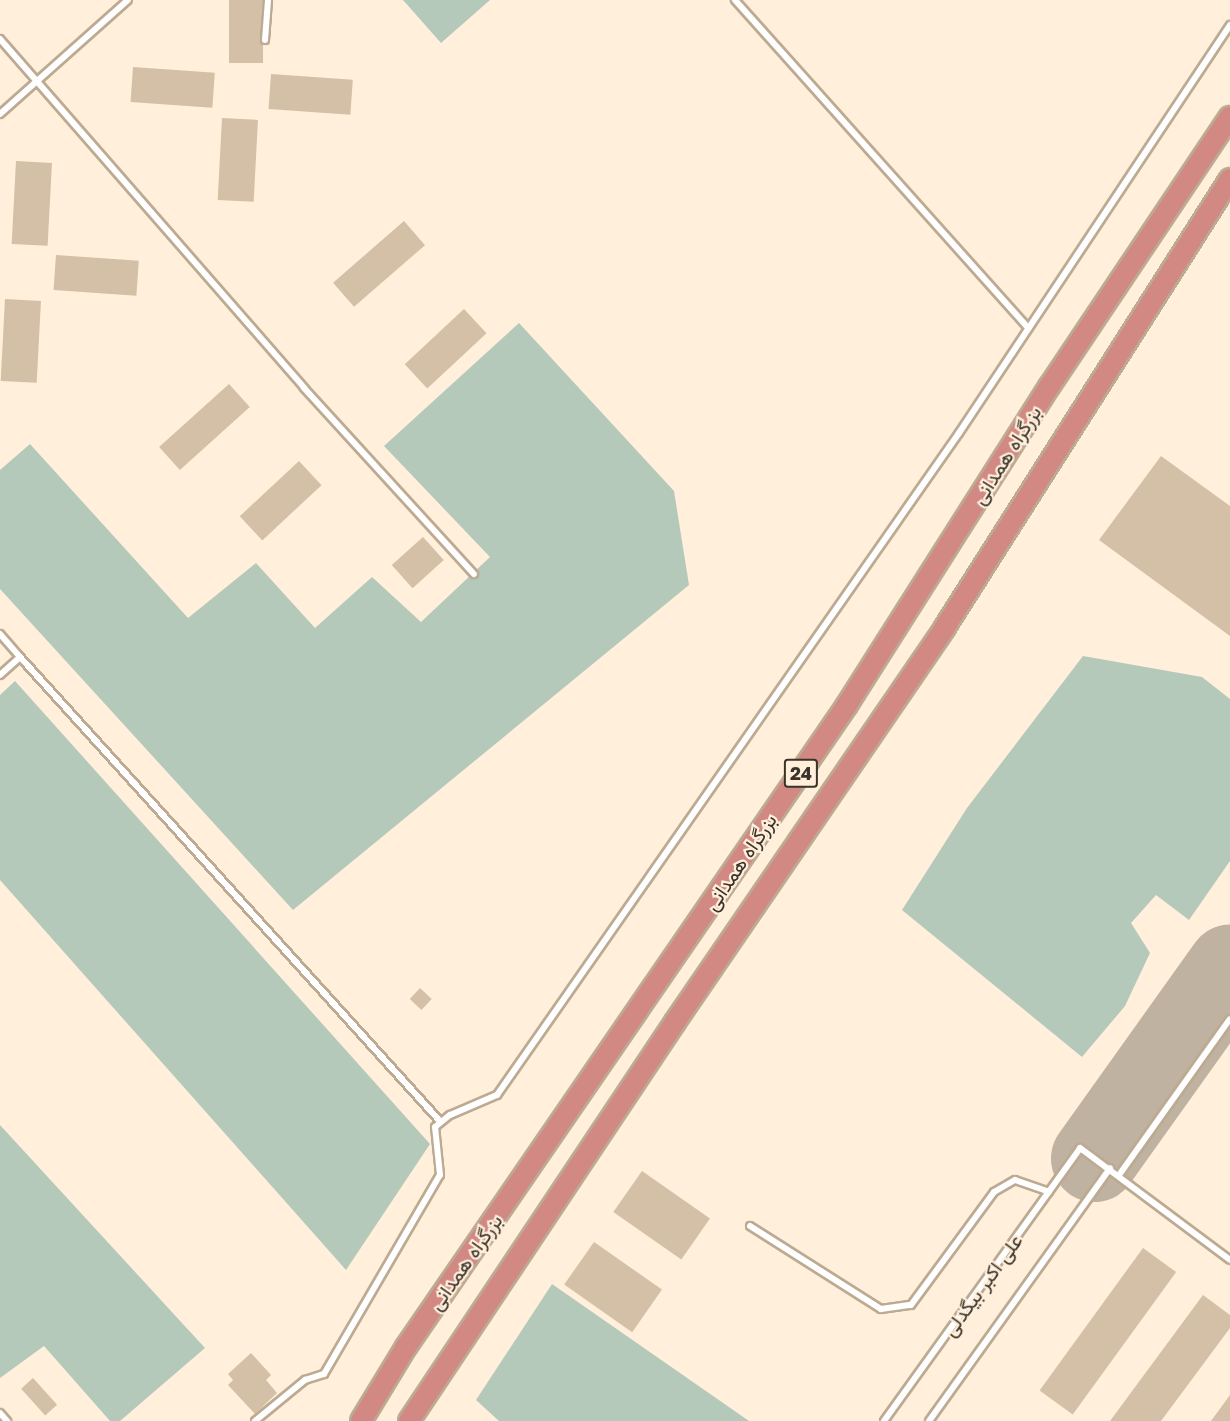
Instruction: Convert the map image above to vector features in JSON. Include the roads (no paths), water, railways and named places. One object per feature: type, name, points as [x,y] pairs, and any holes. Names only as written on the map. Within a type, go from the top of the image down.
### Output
[{"type":"highway","name":"بزرگراه همدانی","points":[[361,1421],[406,1347],[847,705],[1049,387],[1230,117]]},
{"type":"highway","name":"بزرگراه همدانی","points":[[409,1421],[675,1022],[945,627],[1230,179]]},
{"type":"highway","points":[[348,1421],[406,1347]]},
{"type":"lane","points":[[0,114],[128,0]]},
{"type":"lane","points":[[265,40],[268,0]]},
{"type":"lane","points":[[735,0],[1028,328]]},
{"type":"lane","points":[[255,1421],[305,1380],[324,1374],[440,1175],[435,1127],[450,1115],[497,1095],[1028,328],[1230,25]]},
{"type":"lane","points":[[0,39],[304,388],[474,574]]},
{"type":"lane","points":[[0,634],[438,1119]]},
{"type":"lane","points":[[0,675],[20,657]]},
{"type":"lane","points":[[1119,1175],[1230,1019]]},
{"type":"lane","name":"علی اکبر بیگدلی","points":[[884,1421],[1080,1148],[1110,1168],[929,1421]]},
{"type":"lane","points":[[1110,1168],[1230,1260]]},
{"type":"lane","points":[[750,1226],[881,1309],[911,1305],[994,1191],[1015,1180],[1049,1192]]},
{"type":"lane","points":[[0,1413],[7,1421]]}]
